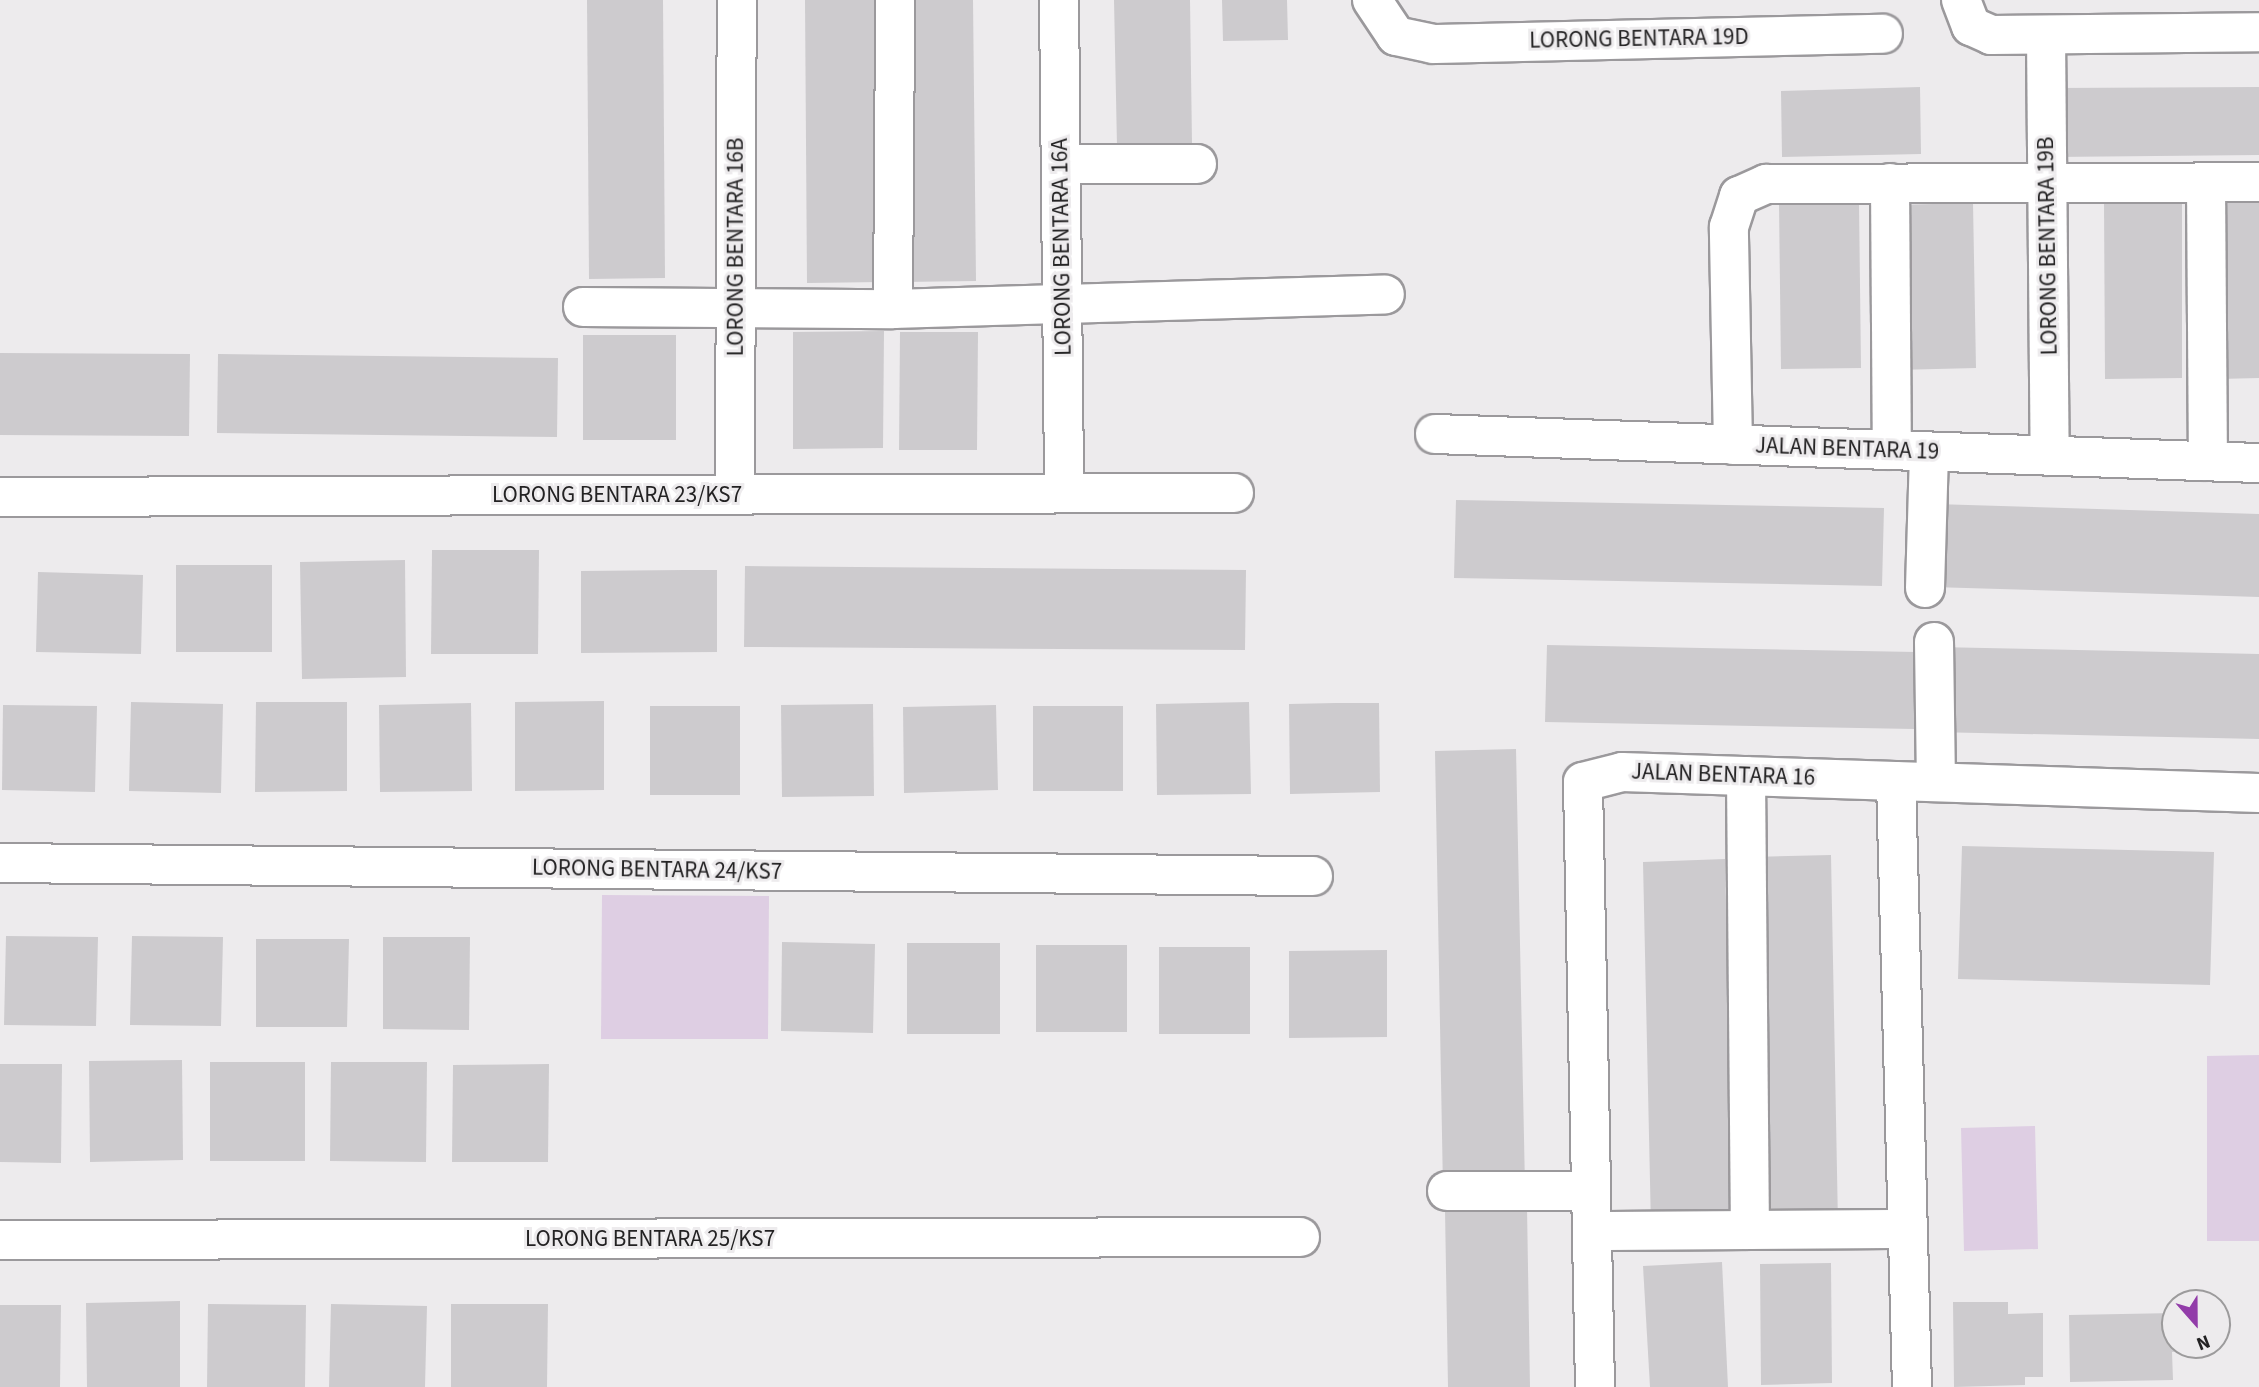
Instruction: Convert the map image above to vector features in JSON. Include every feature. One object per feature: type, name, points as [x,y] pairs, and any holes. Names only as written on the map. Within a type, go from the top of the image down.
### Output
[{"type":"street","name":"LORONG BENTARA 16B","points":[[735,495],[737,0]]},
{"type":"street","points":[[893,309],[894,0]]},
{"type":"street","name":"LORONG BENTARA 16A","points":[[1059,0],[1064,493]]},
{"type":"street","name":"LORONG BENTARA 19D","points":[[1372,0],[1396,36],[1433,44],[1883,34]]},
{"type":"street","points":[[1961,3],[1971,26],[1991,35],[2259,32]]},
{"type":"street","name":"LORONG BENTARA 19B","points":[[2046,35],[2050,456]]},
{"type":"street","points":[[1061,164],[1197,164]]},
{"type":"street","points":[[1890,183],[1911,451],[1925,588]]},
{"type":"street","points":[[2206,183],[2208,461]]},
{"type":"street","points":[[1733,445],[1729,227],[1739,196],[1766,184],[2259,183]]},
{"type":"street","points":[[583,307],[893,309],[1385,294]]},
{"type":"street","name":"JALAN BENTARA 19","points":[[1435,435],[2259,463]]},
{"type":"street","name":"LORONG BENTARA 23/KS7","points":[[0,497],[1234,493]]},
{"type":"street","points":[[1934,642],[1936,782]]},
{"type":"street","name":"JALAN BENTARA 16","points":[[1595,1387],[1583,782],[1622,772],[2259,793]]},
{"type":"street","points":[[1746,776],[1750,1230]]},
{"type":"street","points":[[1896,781],[1912,1387]]},
{"type":"street","name":"LORONG BENTARA 24/KS7","points":[[0,863],[1313,877]]},
{"type":"street","points":[[1447,1191],[1591,1191]]},
{"type":"street","points":[[1592,1231],[1908,1229]]},
{"type":"street","name":"LORONG BENTARA 25/KS7","points":[[0,1240],[1300,1237]]},
{"type":"shaded area","points":[[602,895],[769,896],[768,1039],[601,1039]]},
{"type":"shaded area","points":[[2259,1055],[2259,1241],[2207,1241],[2207,1056]]},
{"type":"shaded area","points":[[2035,1126],[2038,1249],[1964,1251],[1961,1128]]},
{"type":"building","points":[[587,0],[663,0],[665,278],[589,279]]},
{"type":"building","points":[[805,0],[879,0],[882,282],[807,283]]},
{"type":"building","points":[[899,0],[973,0],[976,281],[902,282]]},
{"type":"building","points":[[1114,0],[1190,0],[1192,144],[1117,146]]},
{"type":"building","points":[[1222,0],[1287,0],[1288,40],[1223,41]]},
{"type":"building","points":[[1920,87],[1921,154],[1782,157],[1781,91]]},
{"type":"building","points":[[2259,87],[2259,155],[2053,157],[2054,88]]},
{"type":"building","points":[[2259,198],[2259,378],[2219,379],[2214,199]]},
{"type":"building","points":[[2182,200],[2182,378],[2105,379],[2104,201]]},
{"type":"building","points":[[1859,203],[1861,368],[1781,369],[1779,204]]},
{"type":"building","points":[[1973,203],[1976,368],[1896,370],[1893,205]]},
{"type":"building","points":[[884,331],[883,448],[793,449],[793,332]]},
{"type":"building","points":[[900,332],[978,332],[977,450],[899,450]]},
{"type":"building","points":[[583,335],[676,335],[676,440],[583,440]]},
{"type":"building","points":[[0,353],[190,354],[189,436],[0,435]]},
{"type":"building","points":[[218,354],[558,358],[557,437],[217,433]]},
{"type":"building","points":[[1456,500],[1884,508],[1882,586],[1454,578]]},
{"type":"building","points":[[1935,504],[2259,514],[2259,597],[1932,587]]},
{"type":"building","points":[[432,550],[539,550],[538,654],[431,654]]},
{"type":"building","points":[[405,560],[406,677],[302,679],[300,562]]},
{"type":"building","points":[[176,565],[272,565],[272,652],[176,652]]},
{"type":"building","points":[[745,566],[1246,570],[1245,650],[744,647]]},
{"type":"building","points":[[717,570],[717,652],[581,653],[581,571]]},
{"type":"building","points":[[38,572],[143,575],[141,654],[36,652]]},
{"type":"building","points":[[1547,645],[1916,652],[1914,729],[1545,722]]},
{"type":"building","points":[[1936,647],[2259,654],[2259,739],[1934,732]]},
{"type":"building","points":[[604,701],[604,790],[515,791],[515,702]]},
{"type":"building","points":[[131,702],[223,704],[221,793],[129,791]]},
{"type":"building","points":[[256,702],[347,702],[347,791],[255,792]]},
{"type":"building","points":[[1249,702],[1251,794],[1157,795],[1156,704]]},
{"type":"building","points":[[471,703],[472,791],[380,792],[379,705]]},
{"type":"building","points":[[1379,703],[1380,792],[1290,794],[1289,704]]},
{"type":"building","points":[[873,704],[874,796],[782,797],[781,705]]},
{"type":"building","points":[[3,705],[97,706],[95,792],[2,790]]},
{"type":"building","points":[[996,705],[998,790],[904,793],[903,707]]},
{"type":"building","points":[[650,706],[740,706],[740,795],[650,795]]},
{"type":"building","points":[[1033,706],[1123,706],[1123,791],[1033,791]]},
{"type":"building","points":[[1516,749],[1525,1187],[1443,1189],[1435,751]]},
{"type":"building","points":[[1962,846],[2214,852],[2210,985],[1958,979]]},
{"type":"building","points":[[1831,855],[1838,1224],[1760,1225],[1752,857]]},
{"type":"building","points":[[1725,859],[1734,1224],[1651,1227],[1643,862]]},
{"type":"building","points":[[6,936],[98,937],[96,1026],[4,1025]]},
{"type":"building","points":[[132,936],[223,937],[221,1026],[130,1025]]},
{"type":"building","points":[[383,937],[470,937],[469,1030],[383,1029]]},
{"type":"building","points":[[256,939],[349,939],[347,1027],[256,1027]]},
{"type":"building","points":[[782,942],[875,944],[873,1033],[781,1031]]},
{"type":"building","points":[[907,943],[1000,943],[1000,1034],[907,1034]]},
{"type":"building","points":[[1036,945],[1127,945],[1127,1032],[1036,1032]]},
{"type":"building","points":[[1159,947],[1250,947],[1250,1034],[1159,1034]]},
{"type":"building","points":[[1387,950],[1387,1037],[1289,1038],[1289,951]]},
{"type":"building","points":[[182,1060],[183,1160],[90,1162],[89,1061]]},
{"type":"building","points":[[210,1062],[305,1062],[305,1161],[210,1161]]},
{"type":"building","points":[[331,1062],[427,1062],[426,1162],[330,1161]]},
{"type":"building","points":[[0,1064],[62,1064],[61,1163],[0,1162]]},
{"type":"building","points":[[549,1064],[548,1162],[452,1162],[453,1065]]},
{"type":"building","points":[[1527,1208],[1530,1387],[1448,1387],[1445,1210]]},
{"type":"building","points":[[1722,1262],[1728,1387],[1650,1387],[1643,1266]]},
{"type":"building","points":[[1831,1263],[1832,1383],[1761,1385],[1760,1264]]},
{"type":"building","points":[[180,1301],[180,1387],[87,1387],[86,1303]]},
{"type":"building","points":[[1953,1302],[2008,1302],[2008,1314],[2043,1313],[2043,1377],[2025,1377],[2025,1385],[1954,1387]]},
{"type":"building","points":[[208,1304],[306,1305],[305,1387],[207,1387]]},
{"type":"building","points":[[331,1304],[427,1306],[425,1387],[329,1387]]},
{"type":"building","points":[[451,1304],[548,1304],[547,1387],[451,1387]]},
{"type":"building","points":[[0,1305],[61,1305],[60,1387],[0,1387]]},
{"type":"building","points":[[2161,1313],[2161,1359],[2172,1359],[2173,1380],[2070,1382],[2069,1315]]}]
